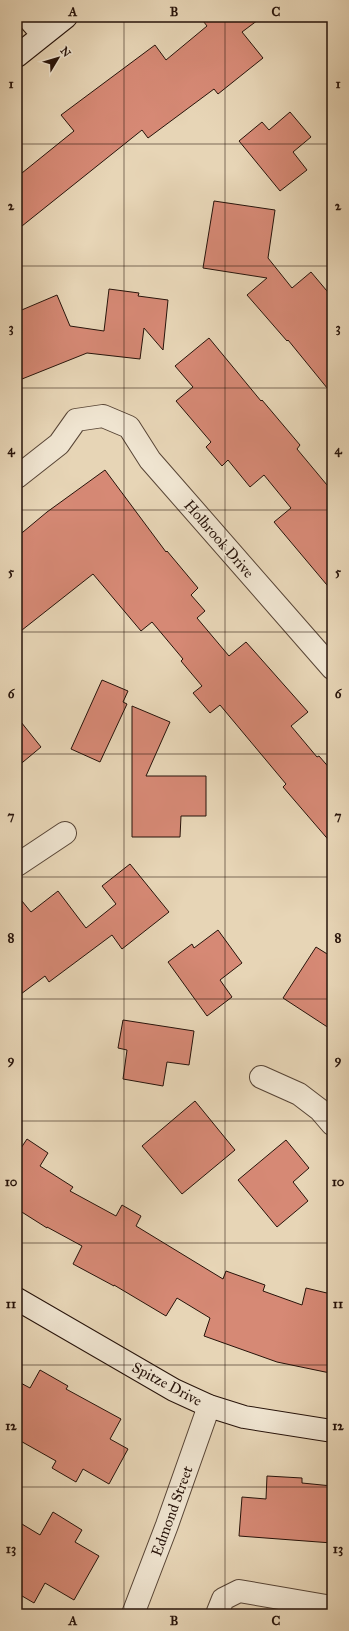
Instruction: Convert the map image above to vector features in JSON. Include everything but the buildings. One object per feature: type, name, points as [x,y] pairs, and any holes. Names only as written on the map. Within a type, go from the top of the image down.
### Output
[{"type":"street","points":[[27,17],[43,35]]},
{"type":"street","points":[[17,56],[66,17]]},
{"type":"street","name":"Holbrook Drive","points":[[17,477],[59,444],[76,420],[103,416],[129,427],[150,460],[332,668]]},
{"type":"street","points":[[17,865],[65,833]]},
{"type":"street","points":[[262,1077],[299,1094],[320,1110],[332,1124]]},
{"type":"street","name":"Spitze Drive","points":[[17,1299],[174,1390],[209,1406],[244,1417],[332,1431]]},
{"type":"street","name":"Edmond Street","points":[[133,1614],[167,1526],[209,1406]]},
{"type":"street","points":[[216,1614],[223,1599],[239,1591],[332,1607]]}]
